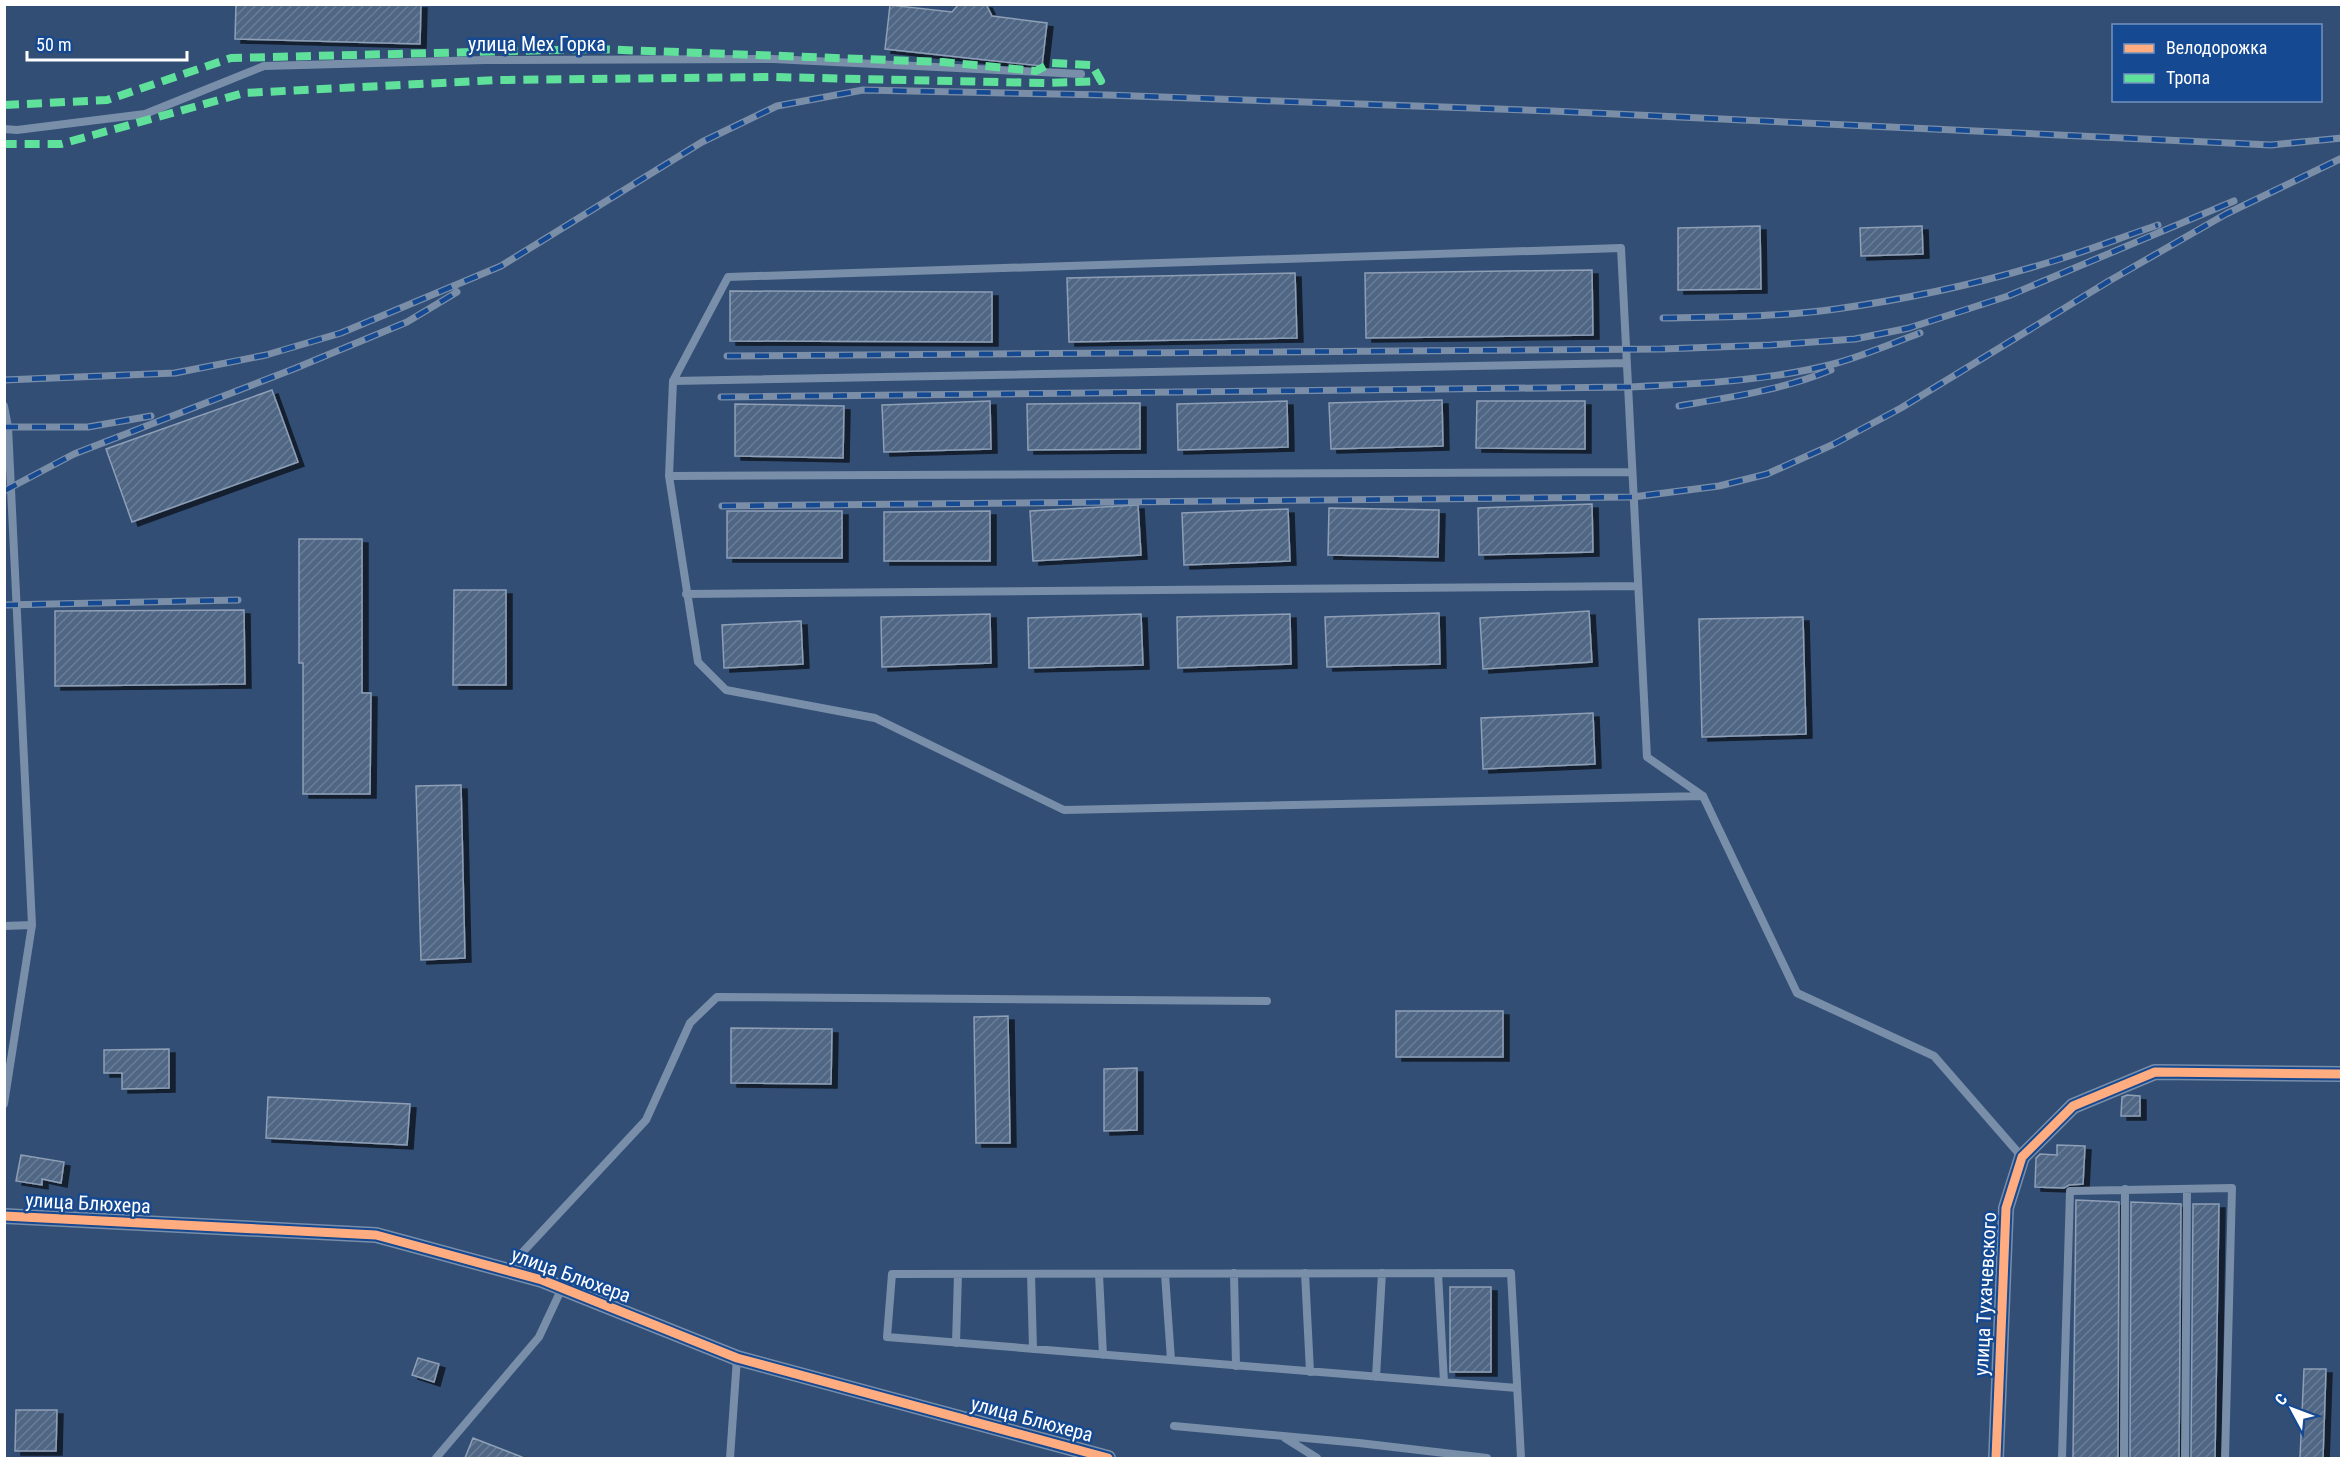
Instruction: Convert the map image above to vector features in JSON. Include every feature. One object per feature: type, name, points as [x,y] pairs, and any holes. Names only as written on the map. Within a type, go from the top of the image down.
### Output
[{"type":"street","name":"улица Тухачевского","points":[[1996,1458],[2006,1208],[2022,1157],[2073,1106],[2155,1072],[2342,1074]]},
{"type":"street","name":"улица Блюхера","points":[[5,1218],[376,1235],[506,1270],[562,1288],[737,1358],[1108,1458]]},
{"type":"lane","name":"улица Мех Горка","points":[[4,129],[145,114],[264,66],[496,60],[773,59],[1081,74]]},
{"type":"lane","points":[[1703,796],[1064,810],[875,718],[726,690],[698,662],[686,594],[669,476],[674,381],[728,277],[1621,248],[1647,757],[1703,796],[1797,993],[1934,1056],[2022,1157]]},
{"type":"lane","points":[[674,381],[1626,363]]},
{"type":"lane","points":[[4,406],[8,437],[32,925],[4,1104]]},
{"type":"lane","points":[[669,476],[1632,472]]},
{"type":"lane","points":[[686,594],[1638,586]]},
{"type":"lane","points":[[4,926],[32,925]]},
{"type":"lane","points":[[506,1270],[646,1120],[690,1023],[717,998],[1267,1001]]},
{"type":"lane","points":[[2062,1458],[2070,1191],[2232,1188],[2225,1458]]},
{"type":"lane","points":[[2124,1458],[2125,1189]]},
{"type":"lane","points":[[2185,1458],[2187,1189]]},
{"type":"lane","points":[[1234,1273],[1236,1366]]},
{"type":"lane","points":[[1376,1377],[1382,1273]]},
{"type":"lane","points":[[1438,1273],[1444,1382]]},
{"type":"lane","points":[[1517,1388],[886,1337],[892,1274],[1511,1273],[1521,1458]]},
{"type":"lane","points":[[956,1343],[958,1274]]},
{"type":"lane","points":[[1031,1274],[1034,1349]]},
{"type":"lane","points":[[1099,1274],[1103,1355]]},
{"type":"lane","points":[[1165,1274],[1171,1360]]},
{"type":"lane","points":[[1305,1274],[1310,1372]]},
{"type":"lane","points":[[436,1458],[539,1337],[562,1288]]},
{"type":"lane","points":[[730,1458],[737,1358]]},
{"type":"lane","points":[[1174,1426],[1359,1443],[1487,1458]]},
{"type":"lane","points":[[1283,1437],[1317,1458]]},
{"type":"building","points":[[236,4],[421,4],[420,44],[235,39]]},
{"type":"building","points":[[959,4],[986,4],[992,16],[1047,23],[1042,66],[885,49],[890,5],[952,12]]},
{"type":"building","points":[[1760,226],[1761,289],[1678,290],[1678,228]]},
{"type":"building","points":[[1922,226],[1923,254],[1861,256],[1860,228]]},
{"type":"building","points":[[1592,270],[1593,335],[1366,338],[1365,273]]},
{"type":"building","points":[[1295,273],[1297,338],[1069,342],[1067,278]]},
{"type":"building","points":[[730,291],[992,292],[992,342],[730,341]]},
{"type":"building","points":[[272,390],[298,462],[132,522],[106,449]]},
{"type":"building","points":[[1442,400],[1443,446],[1331,449],[1329,403]]},
{"type":"building","points":[[990,401],[991,449],[884,452],[882,405]]},
{"type":"building","points":[[1287,401],[1288,447],[1178,450],[1177,404]]},
{"type":"building","points":[[1477,401],[1585,401],[1585,449],[1476,448]]},
{"type":"building","points":[[1140,403],[1140,449],[1028,450],[1027,404]]},
{"type":"building","points":[[735,404],[844,406],[843,458],[735,456]]},
{"type":"building","points":[[1592,504],[1593,552],[1479,555],[1478,508]]},
{"type":"building","points":[[1138,505],[1141,555],[1033,561],[1030,511]]},
{"type":"building","points":[[1329,508],[1439,510],[1438,557],[1328,555]]},
{"type":"building","points":[[1288,509],[1290,561],[1184,565],[1182,513]]},
{"type":"building","points":[[727,511],[842,511],[842,558],[727,558]]},
{"type":"building","points":[[990,511],[990,561],[884,561],[884,512]]},
{"type":"building","points":[[299,539],[362,539],[362,693],[371,693],[370,794],[303,794],[303,663],[299,663]]},
{"type":"building","points":[[454,590],[506,590],[506,685],[453,685]]},
{"type":"building","points":[[244,610],[245,684],[55,686],[55,611]]},
{"type":"building","points":[[1589,611],[1592,662],[1483,669],[1480,618]]},
{"type":"building","points":[[1439,613],[1440,664],[1327,667],[1325,617]]},
{"type":"building","points":[[990,614],[991,663],[882,667],[881,617]]},
{"type":"building","points":[[1141,614],[1143,665],[1029,668],[1028,618]]},
{"type":"building","points":[[1290,614],[1291,664],[1178,668],[1177,617]]},
{"type":"building","points":[[1803,617],[1806,734],[1702,737],[1699,619]]},
{"type":"building","points":[[801,621],[803,664],[724,668],[722,625]]},
{"type":"building","points":[[1593,713],[1595,764],[1483,769],[1481,718]]},
{"type":"building","points":[[461,785],[465,958],[421,960],[416,786]]},
{"type":"building","points":[[1396,1011],[1503,1011],[1503,1057],[1396,1057]]},
{"type":"building","points":[[1008,1016],[1010,1143],[976,1143],[974,1017]]},
{"type":"building","points":[[731,1028],[832,1029],[831,1084],[731,1083]]},
{"type":"building","points":[[169,1049],[169,1088],[122,1089],[122,1073],[104,1073],[104,1050]]},
{"type":"building","points":[[1137,1068],[1137,1130],[1104,1131],[1104,1069]]},
{"type":"building","points":[[2140,1096],[2140,1116],[2121,1116],[2122,1097]]},
{"type":"building","points":[[268,1097],[410,1104],[407,1145],[266,1138]]},
{"type":"building","points":[[2057,1145],[2085,1146],[2083,1184],[2069,1185],[2064,1188],[2035,1187],[2036,1158],[2040,1154],[2057,1155]]},
{"type":"building","points":[[21,1155],[64,1162],[61,1183],[42,1179],[42,1185],[16,1181]]},
{"type":"building","points":[[2076,1200],[2119,1202],[2118,1458],[2073,1458]]},
{"type":"building","points":[[2131,1202],[2181,1204],[2179,1458],[2130,1458]]},
{"type":"building","points":[[2193,1204],[2219,1204],[2215,1458],[2191,1458]]},
{"type":"building","points":[[1450,1287],[1491,1287],[1491,1372],[1450,1372]]},
{"type":"building","points":[[418,1358],[439,1364],[434,1382],[412,1375]]},
{"type":"building","points":[[2304,1369],[2326,1369],[2323,1458],[2300,1458]]},
{"type":"building","points":[[16,1410],[57,1410],[56,1451],[15,1451]]},
{"type":"building","points":[[473,1438],[522,1457],[522,1458],[465,1458]]},
{"type":"railway","points":[[4,380],[175,373],[266,355],[341,333],[501,266],[702,142],[777,106],[863,90],[1107,95],[1552,111],[2271,145],[2342,138]]},
{"type":"railway","points":[[722,506],[1633,497],[1719,486],[1767,474],[1834,444],[1901,408],[2109,281],[2226,214],[2342,158]]},
{"type":"railway","points":[[727,356],[1662,349],[1855,339],[1909,328],[2008,296],[2234,201]]},
{"type":"railway","points":[[1663,318],[1793,314],[1836,309],[1944,290],[2024,270],[2158,225]]},
{"type":"railway","points":[[4,491],[74,454],[296,368],[407,322],[457,292]]},
{"type":"railway","points":[[721,397],[1680,385],[1760,378],[1812,369],[1837,363],[1920,333]]},
{"type":"railway","points":[[1679,406],[1775,388],[1831,370]]},
{"type":"railway","points":[[4,427],[88,427],[151,416]]},
{"type":"railway","points":[[4,605],[238,600]]},
{"type":"marked path","points":[[4,105],[107,100],[231,58],[596,49],[943,62],[1036,71],[1051,63],[1092,65],[1101,81],[1045,83],[771,77],[499,80],[244,93],[61,144],[4,144]]},
{"type":"cycle path","points":[[1996,1458],[2006,1208],[2022,1157],[2073,1106],[2155,1072],[2342,1074]]},
{"type":"cycle path","points":[[4,1216],[376,1235],[542,1280],[737,1358],[1108,1458]]}]
